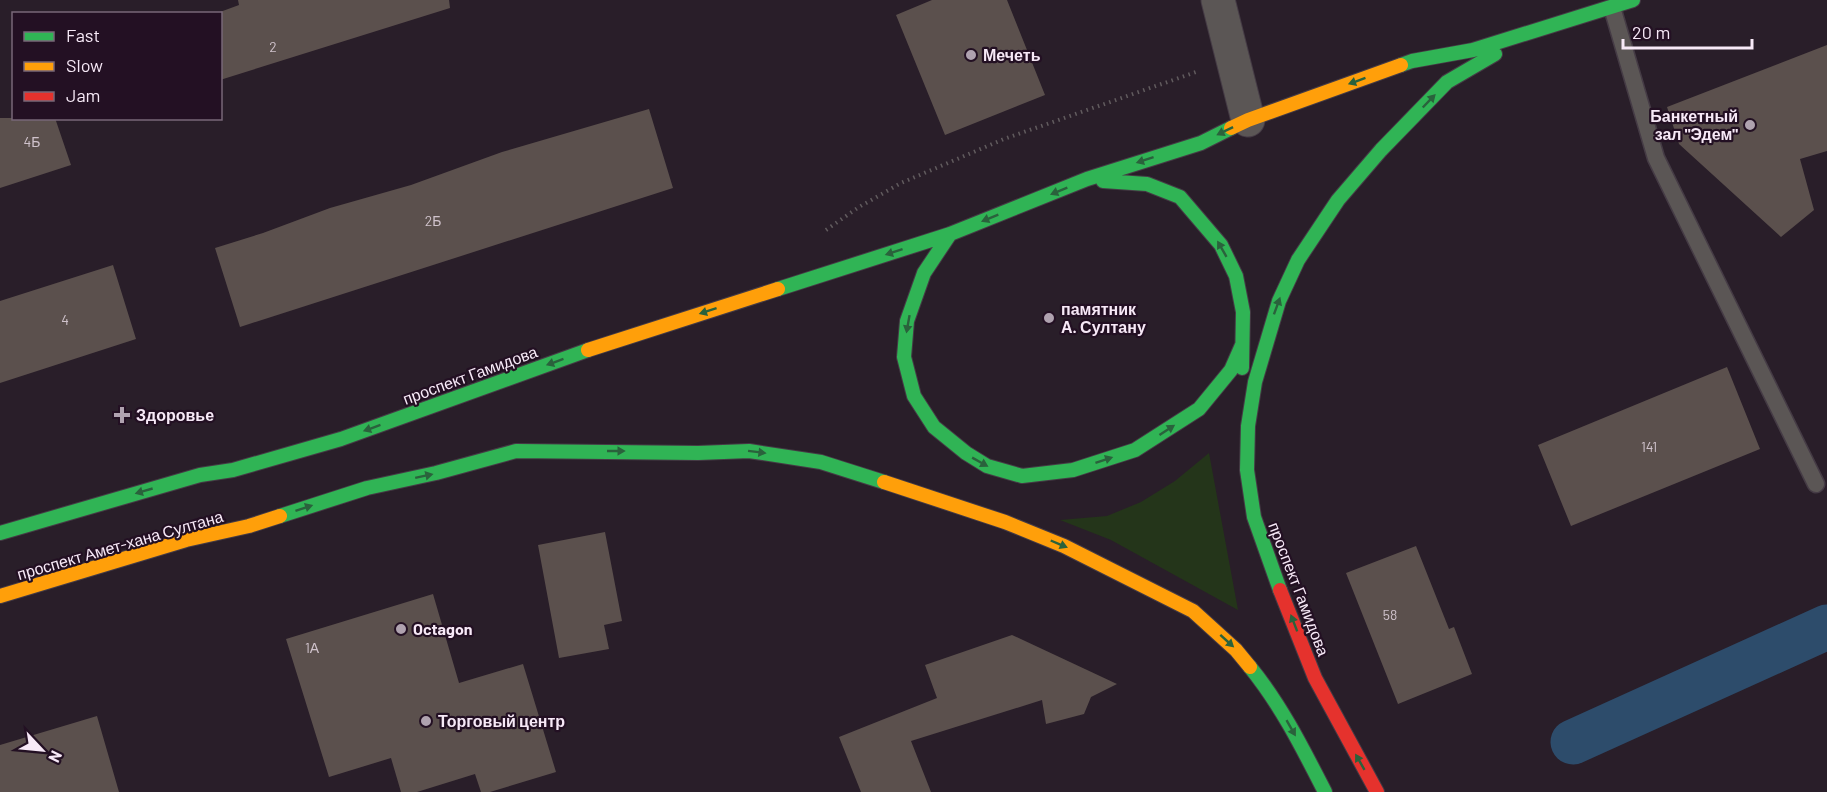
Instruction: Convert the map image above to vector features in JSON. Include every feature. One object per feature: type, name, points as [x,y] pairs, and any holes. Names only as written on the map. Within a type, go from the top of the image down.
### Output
[{"type":"main road","points":[[965,469],[914,396],[904,357],[907,321],[924,273],[950,234],[1087,179],[1201,143],[1248,120],[1412,61],[1473,50],[1638,2]]},
{"type":"main road","name":"проспект Гамидова","points":[[1377,792],[1315,678],[1254,517],[1247,470],[1248,426],[1255,382],[1279,301],[1298,260],[1338,200],[1381,150],[1447,82],[1514,43],[1614,14],[1638,2]]},
{"type":"main road","points":[[1087,179],[1146,184],[1180,197],[1221,245],[1236,276],[1243,312],[1244,471],[1254,517]]},
{"type":"main road","name":"проспект Гамидова","points":[[0,533],[200,475],[233,470],[341,439],[610,342],[950,234]]},
{"type":"main road","points":[[987,481],[1073,471],[1134,450],[1199,409],[1242,370],[1266,341]]},
{"type":"main road","points":[[1199,409],[1230,370],[1242,345]]},
{"type":"main road","points":[[934,427],[966,453],[987,466],[1022,476]]},
{"type":"main road","name":"проспект Амет-хана Султана","points":[[0,596],[186,540],[249,526],[367,488],[436,473],[516,451],[698,453],[749,451],[821,462],[1005,522],[1064,546],[1193,611],[1236,650],[1259,678],[1286,718],[1325,792]]},
{"type":"main road","points":[[912,491],[946,487]]},
{"type":"main road","points":[[993,506],[1005,522]]},
{"type":"street","points":[[1218,0],[1248,120]]},
{"type":"lane","points":[[1614,14],[1656,158],[1816,484]]},
{"type":"green space","points":[[1209,453],[1238,610],[1111,540],[1060,520],[1107,516],[1141,502],[1175,481]]},
{"type":"building","points":[[238,0],[449,0],[450,8],[222,79],[222,12],[220,12],[239,5]]},
{"type":"building","name":"Мечеть","points":[[932,0],[1007,0],[1045,95],[945,135],[896,15]]},
{"type":"building","name":"Банкетный зал \"Эдем\"","points":[[1827,45],[1827,151],[1800,159],[1814,210],[1781,237],[1679,144],[1667,107]]},
{"type":"building","points":[[649,109],[673,188],[240,327],[215,248],[330,208],[411,185],[502,152]]},
{"type":"building","points":[[0,118],[56,120],[71,165],[0,188]]},
{"type":"building","points":[[113,265],[136,339],[0,383],[0,301]]},
{"type":"building","points":[[1727,367],[1760,449],[1571,526],[1538,445]]},
{"type":"building","points":[[605,532],[622,621],[604,625],[609,649],[559,658],[538,545]]},
{"type":"building","points":[[1416,546],[1449,629],[1454,627],[1472,674],[1398,704],[1346,573]]},
{"type":"building","name":"Торговый центр","points":[[433,594],[459,683],[523,664],[556,772],[490,792],[481,792],[475,774],[417,792],[401,792],[391,758],[329,777],[286,639]]},
{"type":"building","points":[[1012,635],[1117,684],[1091,697],[1084,714],[1046,724],[1042,700],[911,741],[931,792],[861,792],[839,737],[937,698],[925,665]]},
{"type":"building","points":[[97,716],[119,792],[0,792],[0,745]]},
{"type":"waterway","points":[[1573,742],[1827,627]]},
{"type":"traffic: fast","points":[[1401,65],[1473,50],[1633,0]]},
{"type":"traffic: fast","points":[[1280,590],[1254,517],[1247,470],[1248,426],[1255,382],[1279,301],[1298,260],[1338,200],[1381,150],[1447,82],[1495,54]]},
{"type":"traffic: fast","points":[[778,289],[950,234],[1087,179],[1201,143],[1231,128]]},
{"type":"traffic: fast","points":[[1103,181],[1147,184],[1180,197],[1221,245],[1236,276],[1243,312],[1242,368]]},
{"type":"traffic: fast","points":[[950,234],[924,273],[907,321],[904,357],[914,396],[934,427],[966,453],[987,466],[1022,476],[1073,470],[1135,450],[1199,409],[1231,370],[1242,345]]},
{"type":"traffic: fast","points":[[0,533],[200,475],[233,470],[341,439],[588,350]]},
{"type":"traffic: fast","points":[[280,516],[367,488],[436,473],[516,451],[698,453],[749,451],[821,462],[884,482]]},
{"type":"traffic: fast","points":[[1250,667],[1282,712],[1325,792]]},
{"type":"traffic: slow","points":[[1231,128],[1401,65]]},
{"type":"traffic: slow","points":[[588,350],[778,289]]},
{"type":"traffic: slow","points":[[884,482],[1005,522],[1064,546],[1193,611],[1236,650],[1250,667]]},
{"type":"traffic: slow","points":[[0,596],[186,540],[249,526],[280,516]]},
{"type":"traffic: jam","points":[[1280,590],[1315,678],[1377,792]]},
{"type":"place","name":"Мечеть","points":[[971,55]]},
{"type":"place","name":"Банкетный зал \"Эдем\"","points":[[1750,125]]},
{"type":"place","name":"памятник А. Султану","points":[[1049,318]]},
{"type":"place","name":"Здоровье","points":[[122,415]]},
{"type":"place","name":"Octagon","points":[[401,629]]},
{"type":"place","name":"Торговый центр","points":[[426,721]]}]
